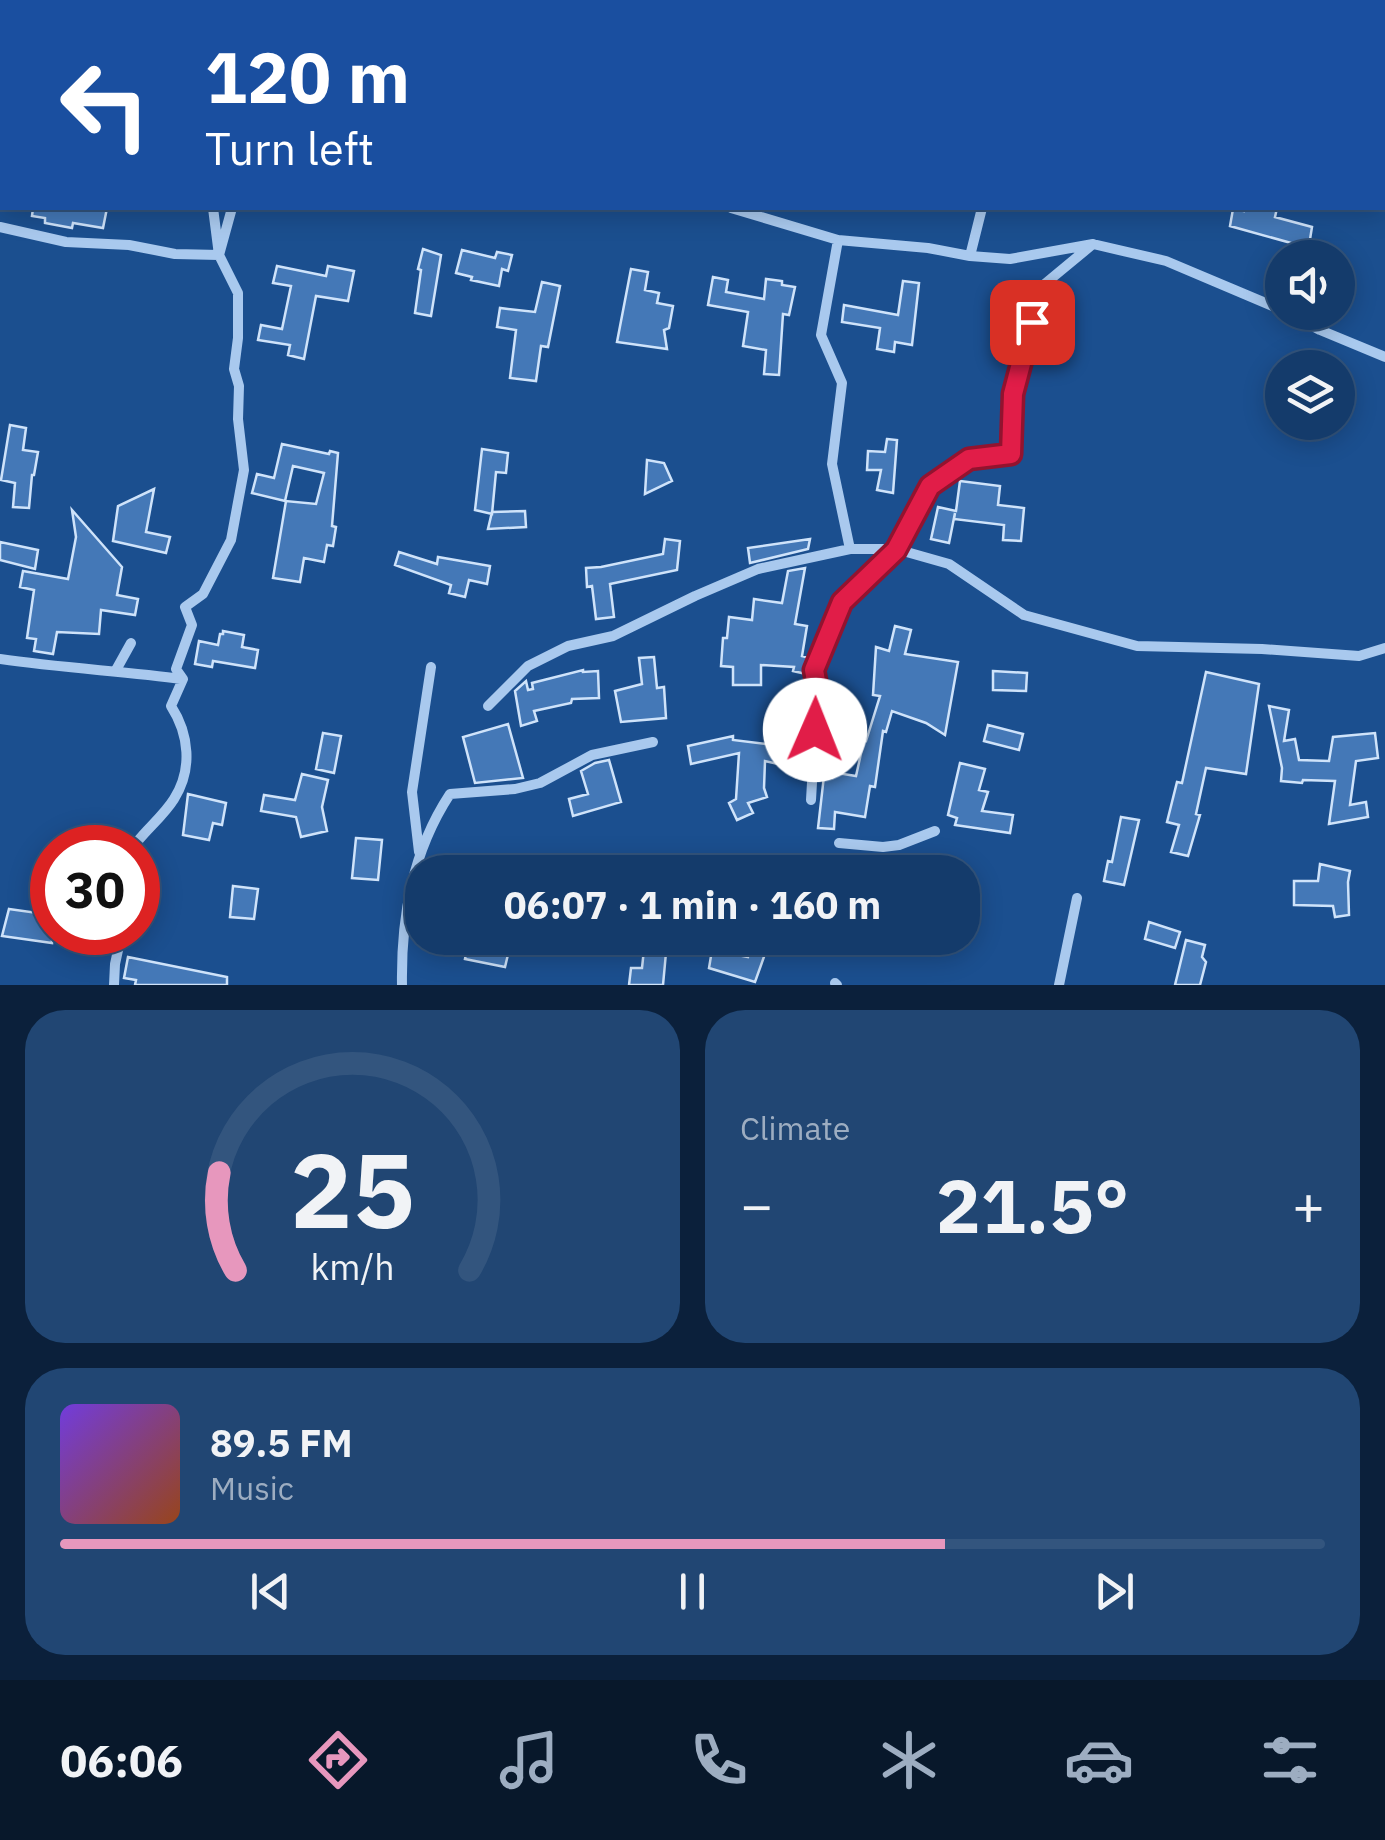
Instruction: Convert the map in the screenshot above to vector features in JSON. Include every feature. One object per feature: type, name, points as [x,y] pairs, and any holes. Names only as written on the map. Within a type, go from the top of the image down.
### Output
[{"type":"street","points":[[183,679],[176,668],[192,625],[185,607],[204,594],[231,540],[244,470],[239,386],[234,368],[238,293],[219,255],[213,210]]},
{"type":"street","points":[[219,255],[231,210]]},
{"type":"street","points":[[738,210],[838,240],[970,256],[1010,258],[1093,244],[1166,261],[1265,303]]},
{"type":"street","points":[[970,256],[982,210]]},
{"type":"street","points":[[0,227],[66,242],[219,255]]},
{"type":"street","points":[[838,240],[821,335],[842,383],[832,464],[850,548]]},
{"type":"street","points":[[811,800],[820,703],[814,670],[842,602],[896,550],[930,486],[969,459],[1011,454],[1013,394],[1042,287],[1093,244]]},
{"type":"street","points":[[1320,330],[1385,357]]},
{"type":"street","points":[[488,706],[528,666],[568,646],[613,636],[758,570],[850,548],[896,550],[949,564],[1024,615],[1137,646],[1262,648],[1359,656],[1385,648]]},
{"type":"street","points":[[116,670],[131,644]]},
{"type":"street","points":[[0,659],[183,679]]},
{"type":"street","points":[[419,853],[412,792],[431,667]]},
{"type":"street","points":[[151,825],[176,796],[182,782],[187,746],[171,706],[183,679]]},
{"type":"street","points":[[402,985],[407,900],[419,853],[450,794],[540,783],[592,755],[654,742]]},
{"type":"street","points":[[839,843],[899,845],[935,831]]},
{"type":"street","points":[[1059,985],[1077,898]]},
{"type":"street","points":[[114,985],[117,955]]},
{"type":"building","points":[[33,210],[107,210],[103,228],[73,223],[72,228],[32,216]]},
{"type":"building","points":[[1233,210],[1277,210],[1275,217],[1312,227],[1310,240],[1280,240],[1230,226]]},
{"type":"building","points":[[423,249],[441,255],[431,316],[415,313]]},
{"type":"building","points":[[462,250],[495,258],[497,252],[512,255],[508,271],[502,269],[499,286],[456,273]]},
{"type":"building","points":[[277,266],[326,276],[328,266],[354,271],[348,301],[316,296],[304,359],[288,355],[290,345],[258,340],[261,325],[282,329],[291,286],[273,283]]},
{"type":"building","points":[[631,269],[648,272],[645,290],[659,293],[657,303],[673,306],[669,328],[664,330],[667,349],[617,342]]},
{"type":"building","points":[[713,277],[728,280],[726,292],[764,299],[766,279],[795,287],[789,315],[783,314],[779,375],[764,374],[766,350],[743,346],[748,312],[708,305]]},
{"type":"building","points":[[903,281],[919,283],[912,345],[895,342],[894,352],[877,349],[880,328],[842,322],[844,305],[898,315]]},
{"type":"building","points":[[542,282],[560,286],[548,347],[541,346],[536,381],[510,378],[516,330],[497,327],[500,308],[535,312]]},
{"type":"building","points":[[10,425],[26,428],[23,450],[38,452],[29,508],[13,507],[15,483],[1,480]]},
{"type":"building","points":[[887,439],[897,440],[893,493],[877,490],[881,470],[867,470],[868,451],[885,452]]},
{"type":"building","points":[[282,444],[338,453],[333,546],[327,545],[324,562],[304,558],[300,582],[273,578],[286,501],[316,504],[324,473],[293,466],[285,501],[252,493],[257,474],[274,478]]},
{"type":"building","points":[[482,449],[508,453],[506,473],[496,472],[492,514],[475,510]]},
{"type":"building","points":[[647,460],[664,463],[672,481],[645,494]]},
{"type":"building","points":[[960,481],[1000,486],[998,505],[1024,508],[1021,541],[1003,540],[1004,525],[954,519],[955,513],[949,543],[931,539],[938,507],[956,511]]},
{"type":"building","points":[[154,489],[146,532],[170,537],[166,553],[113,541],[118,506]]},
{"type":"building","points":[[72,510],[122,567],[117,595],[138,599],[135,615],[101,610],[99,634],[57,632],[53,654],[34,651],[36,639],[27,638],[34,590],[20,587],[23,571],[68,579],[76,537]]},
{"type":"building","points":[[525,511],[526,527],[488,529],[492,512]]},
{"type":"building","points":[[665,539],[680,541],[677,570],[610,584],[614,617],[596,619],[586,568],[663,554]]},
{"type":"building","points":[[810,539],[808,549],[750,563],[748,548]]},
{"type":"building","points":[[0,542],[38,550],[35,569],[0,560]]},
{"type":"building","points":[[399,552],[437,564],[438,557],[490,566],[487,584],[469,580],[465,597],[449,593],[451,585],[395,565]]},
{"type":"building","points":[[805,568],[795,624],[807,626],[802,656],[810,658],[806,674],[793,671],[794,667],[761,665],[761,685],[733,685],[733,667],[721,666],[729,617],[752,620],[754,599],[782,603],[788,571]]},
{"type":"building","points":[[895,626],[911,630],[905,654],[958,662],[945,735],[926,723],[892,711],[886,732],[883,731],[875,787],[870,786],[865,817],[835,812],[834,829],[818,828],[825,767],[856,776],[880,696],[873,695],[876,647],[889,651]]},
{"type":"building","points":[[223,631],[244,635],[242,647],[258,650],[255,668],[213,661],[212,667],[195,664],[199,641],[218,645]]},
{"type":"building","points":[[654,657],[657,688],[664,687],[666,718],[621,722],[615,691],[642,684],[639,658]]},
{"type":"building","points":[[583,670],[598,671],[599,698],[572,699],[571,703],[534,711],[537,721],[521,726],[515,691],[526,681],[528,690],[533,689],[532,683]]},
{"type":"building","points":[[993,671],[1027,673],[1026,691],[993,690]]},
{"type":"building","points":[[1206,672],[1259,684],[1246,774],[1206,768],[1196,814],[1200,815],[1188,856],[1171,852],[1179,825],[1167,822],[1177,782],[1182,783]]},
{"type":"building","points":[[1269,706],[1289,710],[1284,741],[1295,739],[1299,760],[1329,761],[1333,737],[1375,733],[1378,758],[1356,761],[1350,805],[1366,802],[1368,817],[1329,824],[1335,781],[1281,781],[1282,768]]},
{"type":"building","points":[[508,724],[523,778],[475,783],[463,737]]},
{"type":"building","points":[[988,725],[1023,734],[1019,750],[984,741]]},
{"type":"building","points":[[323,733],[341,736],[334,773],[316,769]]},
{"type":"building","points":[[733,736],[733,740],[782,746],[778,764],[765,761],[767,797],[748,803],[753,813],[737,820],[729,803],[736,799],[739,753],[691,764],[688,746]]},
{"type":"building","points":[[609,760],[621,802],[573,816],[569,799],[588,794],[581,771]]},
{"type":"building","points":[[960,763],[985,769],[979,790],[988,792],[982,811],[1013,815],[1010,833],[955,825],[957,818],[948,815]]},
{"type":"building","points":[[302,774],[328,780],[322,807],[327,831],[301,837],[296,817],[261,811],[264,795],[295,800]]},
{"type":"building","points":[[188,794],[226,803],[222,825],[213,823],[209,840],[183,835]]},
{"type":"building","points":[[1121,817],[1139,820],[1124,885],[1104,881]]},
{"type":"building","points":[[356,838],[382,840],[378,880],[352,878]]},
{"type":"building","points":[[1320,864],[1350,871],[1349,915],[1335,917],[1333,906],[1294,905],[1294,881],[1318,881]]},
{"type":"building","points":[[233,886],[258,889],[254,919],[230,917]]},
{"type":"building","points":[[9,909],[30,912],[30,940],[2,936]]},
{"type":"building","points":[[1149,922],[1180,932],[1175,948],[1145,939]]},
{"type":"building","points":[[1186,940],[1205,945],[1202,957],[1206,962],[1200,985],[1175,985]]},
{"type":"building","points":[[466,955],[508,955],[505,967],[465,959]]},
{"type":"building","points":[[643,955],[666,955],[663,985],[629,985],[631,968],[642,968]]},
{"type":"building","points":[[711,955],[765,955],[755,982],[709,968]]},
{"type":"building","points":[[128,957],[227,977],[227,985],[135,985],[136,980],[124,978]]},
{"type":"route","points":[[815,730],[820,703],[814,670],[842,602],[896,550],[930,486],[969,459],[1011,454],[1013,394],[1032,322]]}]
